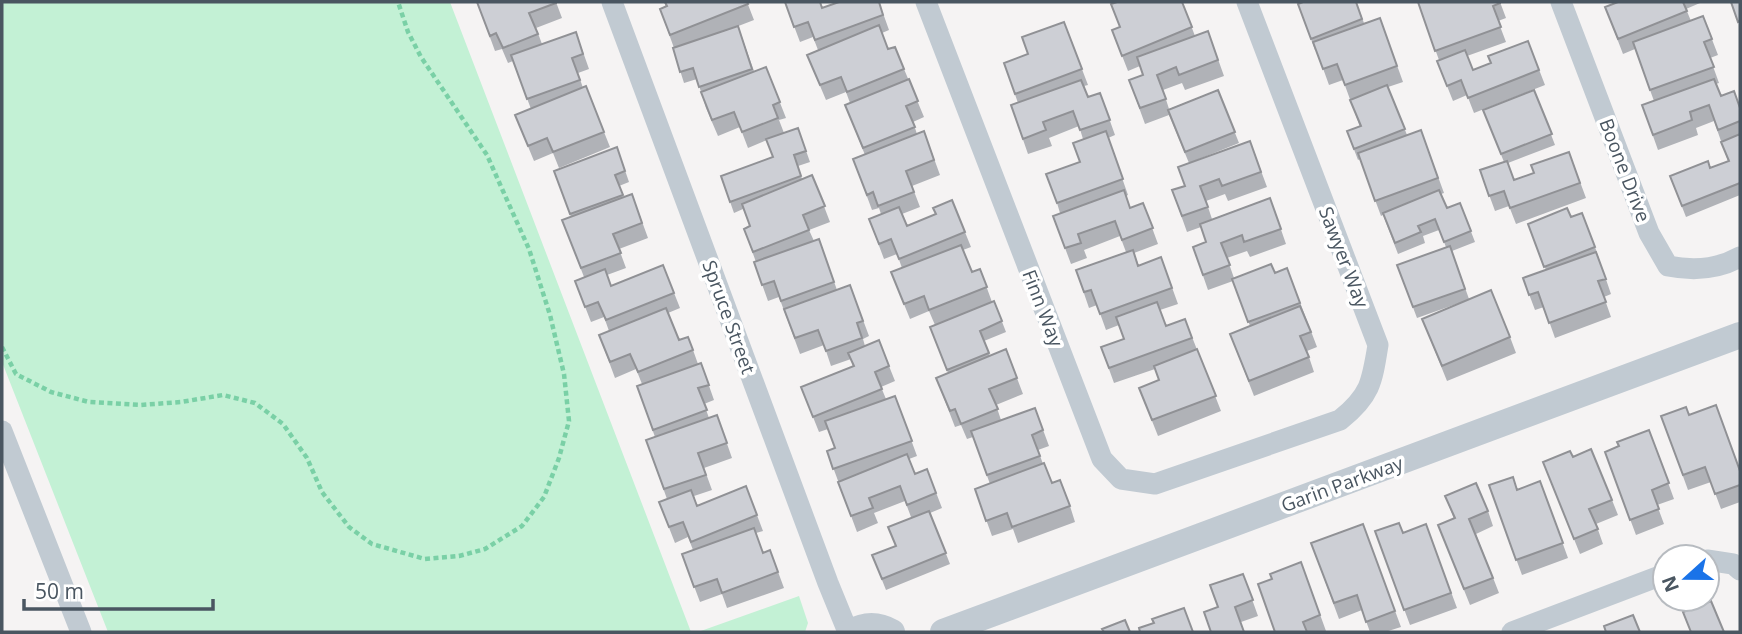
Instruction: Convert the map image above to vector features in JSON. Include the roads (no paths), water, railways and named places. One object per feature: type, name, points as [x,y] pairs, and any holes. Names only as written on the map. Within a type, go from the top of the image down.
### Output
[{"type":"street","name":"Spruce Street","points":[[612,2],[828,583],[850,632]]},
{"type":"street","name":"Finn Way","points":[[926,2],[1102,459],[1121,479],[1155,484],[1254,450]]},
{"type":"street","name":"Sawyer Way","points":[[1247,2],[1378,345],[1373,379],[1360,404],[1340,420],[1254,450]]},
{"type":"street","name":"Boone Drive","points":[[1561,2],[1649,233],[1668,266],[1690,271],[1740,257]]},
{"type":"street","name":"Garin Parkway","points":[[943,632],[1740,335]]},
{"type":"street","points":[[2,431],[81,632]]},
{"type":"street","points":[[1721,562],[1733,564],[1740,570]]},
{"type":"street","points":[[1512,632],[1651,579]]},
{"type":"street","points":[[850,632],[870,625],[892,632]]}]
